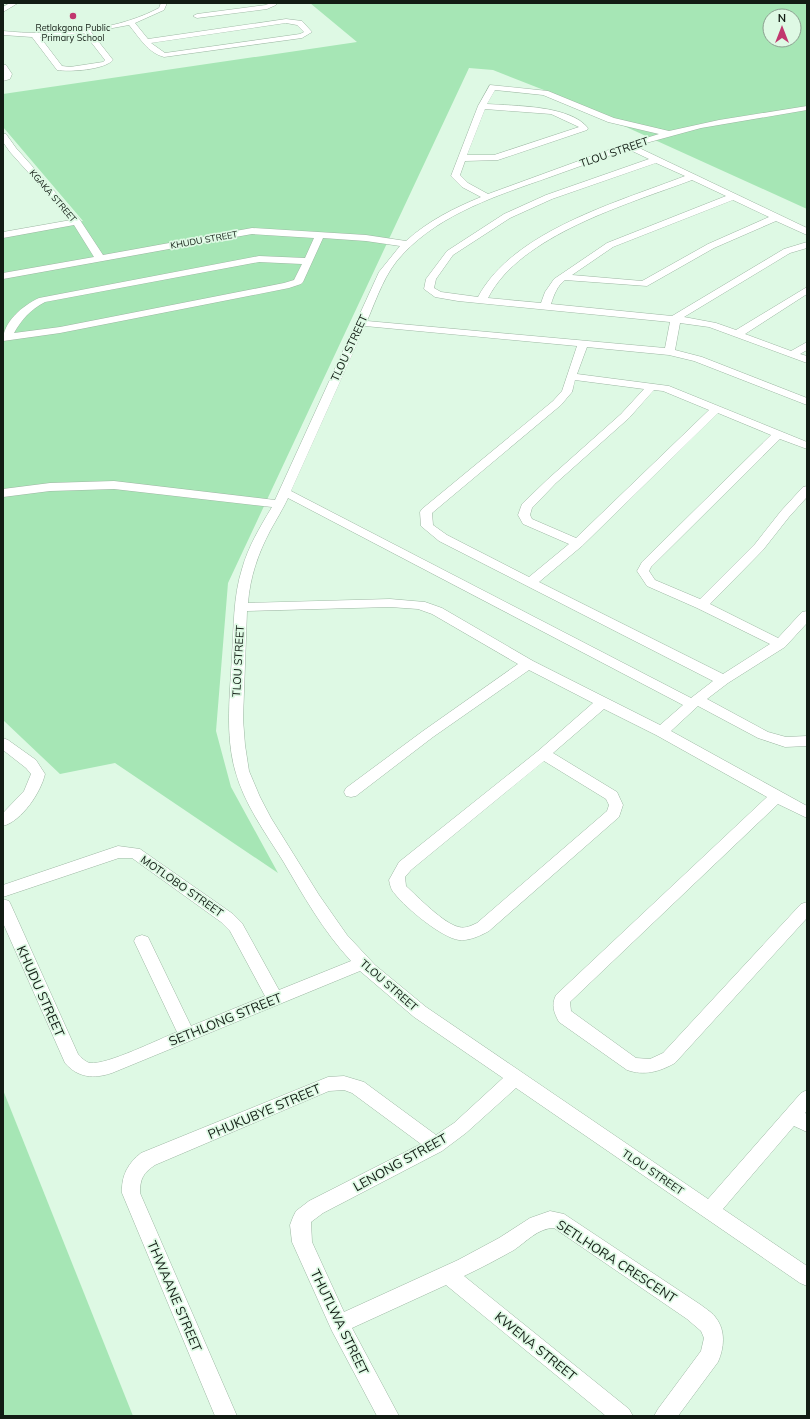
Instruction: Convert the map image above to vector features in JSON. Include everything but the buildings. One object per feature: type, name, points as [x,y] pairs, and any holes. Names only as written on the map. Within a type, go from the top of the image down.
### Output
[{"type":"street","points":[[3,10],[15,3]]},
{"type":"street","points":[[3,33],[35,36],[86,31],[131,23],[142,20],[162,9],[164,3]]},
{"type":"street","points":[[221,3],[231,11]]},
{"type":"street","points":[[197,16],[268,7],[273,5],[273,3]]},
{"type":"street","points":[[131,23],[147,41],[159,54],[167,55],[302,36],[308,32],[299,23],[283,22],[147,41]]},
{"type":"street","points":[[35,36],[60,68],[70,69],[105,64],[108,60],[86,31]]},
{"type":"street","points":[[3,67],[8,74],[7,77],[3,79]]},
{"type":"street","points":[[488,197],[466,185],[455,176],[482,106],[493,87],[551,94],[611,120],[669,134]]},
{"type":"street","points":[[462,158],[495,158],[584,128],[580,124],[553,112],[482,106]]},
{"type":"street","name":"TLOU STREET","points":[[807,108],[669,134],[628,146],[488,197],[450,215],[407,244],[389,264],[384,272],[283,498],[262,534],[248,566],[244,580],[241,606],[236,702],[240,758],[246,782],[255,803],[301,879],[337,933],[362,963],[420,1012],[807,1277]]},
{"type":"street","name":"KGAKA STREET","points":[[3,136],[13,150],[77,222],[100,258]]},
{"type":"street","points":[[628,146],[807,232]]},
{"type":"street","points":[[655,160],[549,197],[496,222],[453,250],[431,279],[429,289],[434,294],[446,297],[676,318],[712,325],[807,360]]},
{"type":"street","points":[[481,301],[490,284],[504,268],[545,238],[597,213],[691,177]]},
{"type":"street","points":[[545,306],[553,287],[563,277],[619,241],[732,197]]},
{"type":"street","points":[[563,277],[645,284],[712,246],[777,217]]},
{"type":"street","points":[[3,235],[77,222]]},
{"type":"street","name":"KHUDU STREET","points":[[3,276],[252,231],[366,238],[407,244]]},
{"type":"street","points":[[5,338],[60,330],[286,286],[298,282],[320,235]]},
{"type":"street","points":[[669,352],[676,318],[787,250],[807,245]]},
{"type":"street","points":[[5,338],[16,318],[32,305],[42,300],[260,260],[309,261]]},
{"type":"street","points":[[737,334],[807,290]]},
{"type":"street","points":[[361,323],[669,352],[691,356],[807,402]]},
{"type":"street","points":[[583,343],[567,392],[557,403],[426,512],[427,526],[433,531],[723,680]]},
{"type":"street","points":[[793,354],[807,345]]},
{"type":"street","points":[[571,376],[652,386],[675,391],[807,446]]},
{"type":"street","points":[[578,543],[528,521],[524,515],[526,507],[552,481],[625,416],[652,386]]},
{"type":"street","points":[[532,582],[578,543],[716,409]]},
{"type":"street","points":[[778,434],[646,565],[643,572],[651,583],[702,605],[780,644]]},
{"type":"street","points":[[3,493],[50,487],[114,485],[283,498],[763,735],[785,742],[807,742]]},
{"type":"street","points":[[702,605],[759,547],[785,514],[807,490]]},
{"type":"street","points":[[241,606],[390,603],[420,605],[437,612],[528,664],[662,732],[807,813]]},
{"type":"street","points":[[662,732],[695,702],[723,680],[780,644],[807,615]]},
{"type":"street","points":[[351,792],[428,734],[528,664]]},
{"type":"street","points":[[543,754],[612,796],[616,805],[614,813],[483,927],[465,934],[456,933],[443,926],[400,890],[396,883],[396,878],[405,866],[543,754],[603,702]]},
{"type":"street","points":[[3,743],[31,764],[38,774],[38,779],[27,798],[3,821]]},
{"type":"street","points":[[776,797],[562,1000],[562,1012],[565,1017],[634,1065],[650,1066],[658,1064],[669,1058],[807,908]]},
{"type":"street","name":"MOTLOBO STREET","points":[[3,891],[118,852],[135,853],[227,918],[236,927],[275,998]]},
{"type":"street","name":"KHUDU STREET","points":[[3,905],[71,1058],[78,1067],[87,1069]]},
{"type":"street","points":[[142,942],[187,1035]]},
{"type":"street","name":"SETHLONG STREET","points":[[87,1069],[99,1070],[112,1066],[362,963]]},
{"type":"street","name":"LENONG STREET","points":[[300,1225],[303,1217],[316,1207],[436,1145],[460,1128],[515,1078]]},
{"type":"street","name":"PHUKUBYE STREET","points":[[132,1175],[139,1165],[148,1159],[328,1084],[344,1083],[358,1087],[436,1145]]},
{"type":"street","points":[[710,1212],[800,1120],[807,1098]]},
{"type":"street","name":"THWAANE STREET","points":[[132,1175],[131,1193],[226,1416]]},
{"type":"street","name":"SETLHORA CRESCENT","points":[[339,1324],[449,1276],[508,1243],[544,1220],[551,1219],[560,1221],[694,1312],[709,1325],[714,1338],[711,1355],[665,1416]]},
{"type":"street","name":"THUTLWA STREET","points":[[300,1225],[302,1242],[339,1324],[388,1416]]},
{"type":"street","name":"KWENA STREET","points":[[449,1276],[622,1416]]},
{"type":"green space","points":[[310,3],[807,3],[807,209],[549,92],[493,70],[469,68],[228,583],[216,731],[231,787],[278,873],[115,763],[60,774],[3,720],[3,237],[83,221],[3,127],[3,94],[357,42]]},
{"type":"green space","points":[[3,1090],[133,1416],[3,1416]]},
{"type":"place","name":"Retlakgona Public Primary School","points":[[73,16]]}]
